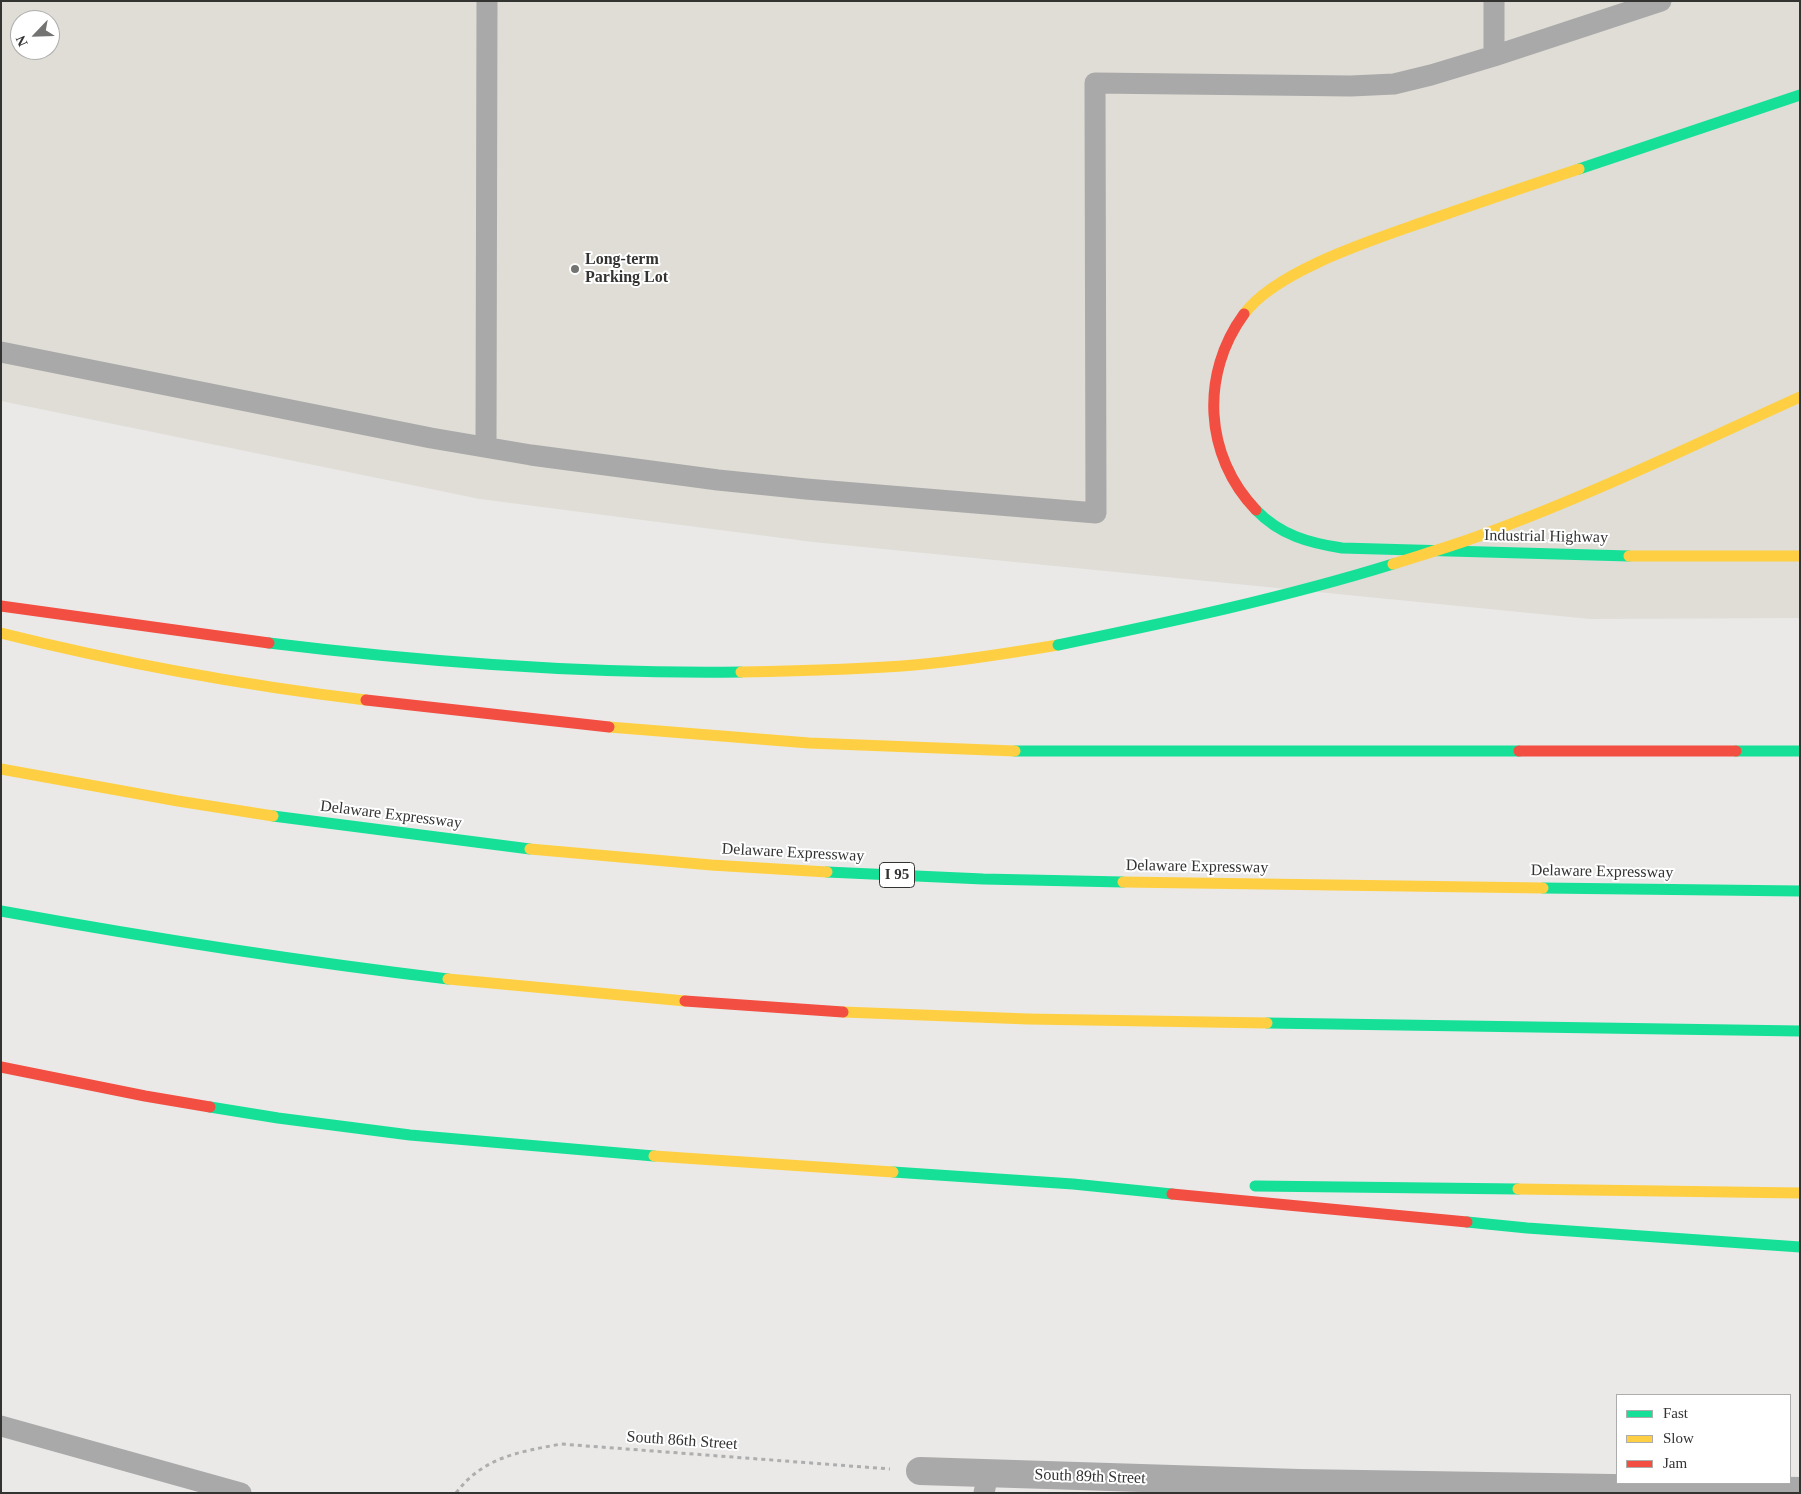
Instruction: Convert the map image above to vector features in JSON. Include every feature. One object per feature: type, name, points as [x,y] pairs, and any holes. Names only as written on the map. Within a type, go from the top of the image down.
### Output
[{"type":"main road","name":"Industrial Highway","points":[[1800,95],[1397,231],[1299,272],[1260,296],[1234,329],[1224,350],[1214,390],[1214,421],[1219,447],[1229,471],[1241,492],[1255,509],[1275,526],[1293,536],[1334,547],[1361,549],[1668,556],[1800,556]]},
{"type":"main road","points":[[1717,434],[1800,389]]},
{"type":"main road","points":[[1,606],[197,634],[328,650],[606,669],[742,671],[869,668],[995,656],[1212,613],[1281,596],[1418,556],[1487,533],[1662,460],[1800,397]]},
{"type":"main road","points":[[1,633],[138,664],[272,687],[538,720],[671,733],[790,741],[1010,752],[1800,752]]},
{"type":"main road","name":"Delaware Expressway","points":[[1,770],[137,794],[323,823],[518,847],[721,866],[912,876],[1106,882],[1800,891]]},
{"type":"main road","points":[[1,911],[110,932],[395,973],[606,995],[796,1010],[1100,1021],[1800,1031]]},
{"type":"main road","points":[[1,1066],[145,1096],[278,1118],[410,1135],[677,1158],[1074,1184],[1527,1228],[1800,1247]]},
{"type":"main road","points":[[1074,1184],[1202,1186]]},
{"type":"main road","points":[[1241,1186],[1641,1189],[1800,1193]]},
{"type":"street","name":"South 89th Street","points":[[920,1471],[986,1483],[1392,1489],[1800,1491]]},
{"type":"lane","points":[[486,447],[487,1]]},
{"type":"lane","points":[[1494,1],[1494,56]]},
{"type":"lane","points":[[1,352],[382,428],[531,455],[718,480],[815,490],[1096,513],[1095,83],[1373,86],[1410,81],[1494,56],[1661,1]]},
{"type":"lane","points":[[1,1426],[241,1493]]},
{"type":"path","name":"South 86th Street","points":[[456,1493],[466,1480],[492,1461],[528,1450],[561,1444],[920,1471]]},
{"type":"shaded area","name":"Long-term Parking Lot","points":[[1,1],[1800,1],[1800,618],[1590,619],[813,542],[480,499],[1,401]]},
{"type":"traffic: fast","points":[[1579,169],[1800,95]]},
{"type":"traffic: fast","points":[[1256,510],[1265,519],[1285,532],[1307,540],[1342,548],[1629,556]]},
{"type":"traffic: fast","points":[[1058,645],[1268,599],[1393,564]]},
{"type":"traffic: fast","points":[[269,643],[386,656],[564,669],[741,672]]},
{"type":"traffic: fast","points":[[1015,751],[1519,751]]},
{"type":"traffic: fast","points":[[1736,751],[1800,751]]},
{"type":"traffic: fast","points":[[273,816],[530,849]]},
{"type":"traffic: fast","points":[[827,872],[983,879],[1123,882]]},
{"type":"traffic: fast","points":[[1543,888],[1800,891]]},
{"type":"traffic: fast","points":[[1,911],[224,948],[448,979]]},
{"type":"traffic: fast","points":[[1267,1023],[1800,1031]]},
{"type":"traffic: fast","points":[[210,1107],[410,1135],[654,1156]]},
{"type":"traffic: fast","points":[[893,1172],[1073,1184],[1172,1194]]},
{"type":"traffic: fast","points":[[1255,1186],[1518,1189]]},
{"type":"traffic: fast","points":[[1467,1222],[1800,1247]]},
{"type":"traffic: slow","points":[[1244,314],[1259,298],[1280,283],[1330,257],[1579,169]]},
{"type":"traffic: slow","points":[[1393,564],[1475,537],[1566,502],[1800,397]]},
{"type":"traffic: slow","points":[[1629,556],[1800,556]]},
{"type":"traffic: slow","points":[[1,633],[91,654],[182,672],[366,700]]},
{"type":"traffic: slow","points":[[741,672],[806,671],[914,665],[1058,645]]},
{"type":"traffic: slow","points":[[609,727],[809,743],[1015,751]]},
{"type":"traffic: slow","points":[[1,769],[273,816]]},
{"type":"traffic: slow","points":[[530,849],[711,865],[827,872]]},
{"type":"traffic: slow","points":[[1123,882],[1543,888]]},
{"type":"traffic: slow","points":[[448,979],[685,1001]]},
{"type":"traffic: slow","points":[[843,1012],[1028,1019],[1267,1023]]},
{"type":"traffic: slow","points":[[654,1156],[893,1172]]},
{"type":"traffic: slow","points":[[1518,1189],[1800,1193]]},
{"type":"traffic: jam","points":[[1244,314],[1230,337],[1220,362],[1215,388],[1214,414],[1218,440],[1226,465],[1239,489],[1256,510]]},
{"type":"traffic: jam","points":[[1,606],[269,643]]},
{"type":"traffic: jam","points":[[366,700],[609,727]]},
{"type":"traffic: jam","points":[[1519,751],[1736,751]]},
{"type":"traffic: jam","points":[[685,1001],[843,1012]]},
{"type":"traffic: jam","points":[[1,1067],[210,1107]]},
{"type":"traffic: jam","points":[[1172,1194],[1467,1222]]},
{"type":"place","name":"Long-term Parking Lot","points":[[575,269]]}]
